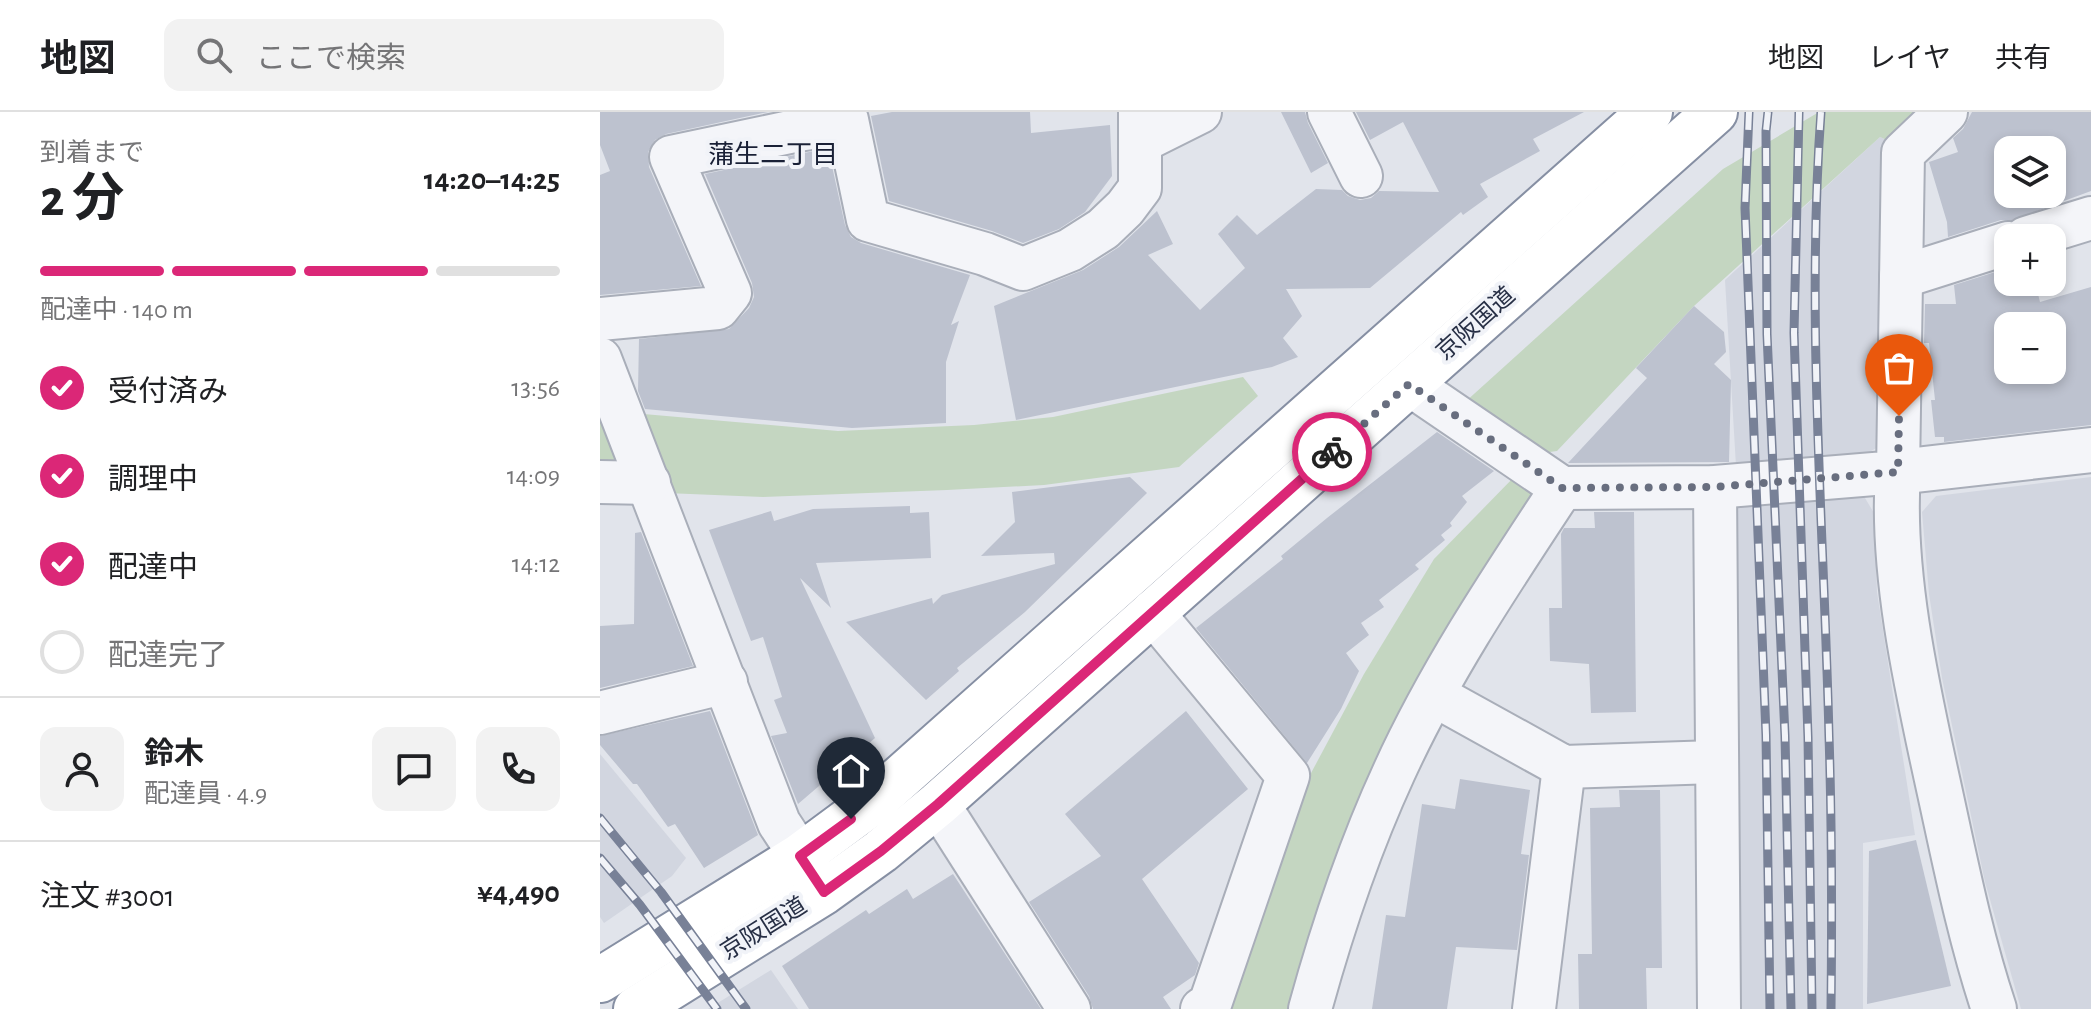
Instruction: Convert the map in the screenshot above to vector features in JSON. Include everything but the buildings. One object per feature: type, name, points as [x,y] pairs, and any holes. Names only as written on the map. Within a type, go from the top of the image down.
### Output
[{"type":"highway","name":"京阪国道","points":[[636,1009],[824,892],[938,804],[1715,112]]},
{"type":"highway","name":"京阪国道","points":[[600,980],[800,856],[873,802],[1642,115]]},
{"type":"street","points":[[600,319],[718,308],[730,293],[671,157],[847,120],[868,220],[985,254],[1023,269],[1070,250],[1103,229],[1125,208],[1140,188],[1140,127],[1200,112]]},
{"type":"street","points":[[1329,112],[1361,176]]},
{"type":"street","points":[[1946,112],[1903,153],[1896,502],[1913,667],[1959,880],[1994,1009]]},
{"type":"street","points":[[2066,226],[2091,218]]},
{"type":"street","points":[[1901,277],[1994,247]]},
{"type":"street","points":[[600,359],[779,823],[824,892]]},
{"type":"street","points":[[1409,384],[1562,488],[1715,487],[1898,472],[2091,450]]},
{"type":"street","points":[[600,482],[649,483]]},
{"type":"street","points":[[1715,487],[1719,1009]]},
{"type":"street","points":[[1310,1009],[1359,858],[1394,771],[1490,598],[1562,488]]},
{"type":"street","points":[[1152,612],[1288,776],[1210,1004],[1202,1009]]},
{"type":"street","points":[[600,713],[726,682]]},
{"type":"street","points":[[1434,695],[1564,767],[1715,762]]},
{"type":"street","points":[[1534,1009],[1564,767]]},
{"type":"street","points":[[938,804],[1069,1009]]},
{"type":"shaded area","points":[[1880,137],[1887,140],[1885,443],[1847,465],[1847,491],[1865,498],[1874,513],[1877,592],[1915,835],[1863,843],[1863,1009],[1733,1009],[1730,501],[1738,500],[1725,280]]},
{"type":"shaded area","points":[[2091,477],[2091,1009],[2021,1009],[1985,882],[1942,678],[1929,594],[1922,512],[1936,496]]},
{"type":"shaded area","points":[[600,754],[686,858],[672,876],[604,923],[600,917]]},
{"type":"shaded area","points":[[771,970],[798,1009],[708,1009]]},
{"type":"green space","points":[[1819,112],[1918,112],[1887,140],[1880,137],[1694,306],[1557,451],[1542,453],[1464,403],[1723,169]]},
{"type":"green space","points":[[1243,377],[1258,396],[1179,467],[1044,485],[763,497],[666,493],[632,413],[838,431],[974,425],[1053,417]]},
{"type":"green space","points":[[600,401],[631,458],[600,469]]},
{"type":"green space","points":[[1516,475],[1537,487],[1299,1009],[1227,1009],[1273,862],[1310,775],[1364,674],[1434,559]]},
{"type":"railway","points":[[1749,112],[1745,208],[1766,735],[1770,1009]]},
{"type":"railway","points":[[1768,112],[1767,334],[1785,736],[1791,1009]]},
{"type":"railway","points":[[1799,112],[1794,333],[1808,737],[1812,1009]]},
{"type":"railway","points":[[1821,112],[1815,268],[1830,770],[1831,1009]]},
{"type":"railway","points":[[600,818],[661,892],[746,1009]]},
{"type":"railway","points":[[600,858],[640,905],[717,1009]]},
{"type":"way so far","points":[[1332,452],[1409,384],[1562,488],[1715,487],[1898,472],[1899,416]]},
{"type":"district","name":"蒲生二丁目","points":[[773,155]]},
{"type":"route","points":[[851,819],[800,856],[824,892],[938,804],[1332,452]]}]
